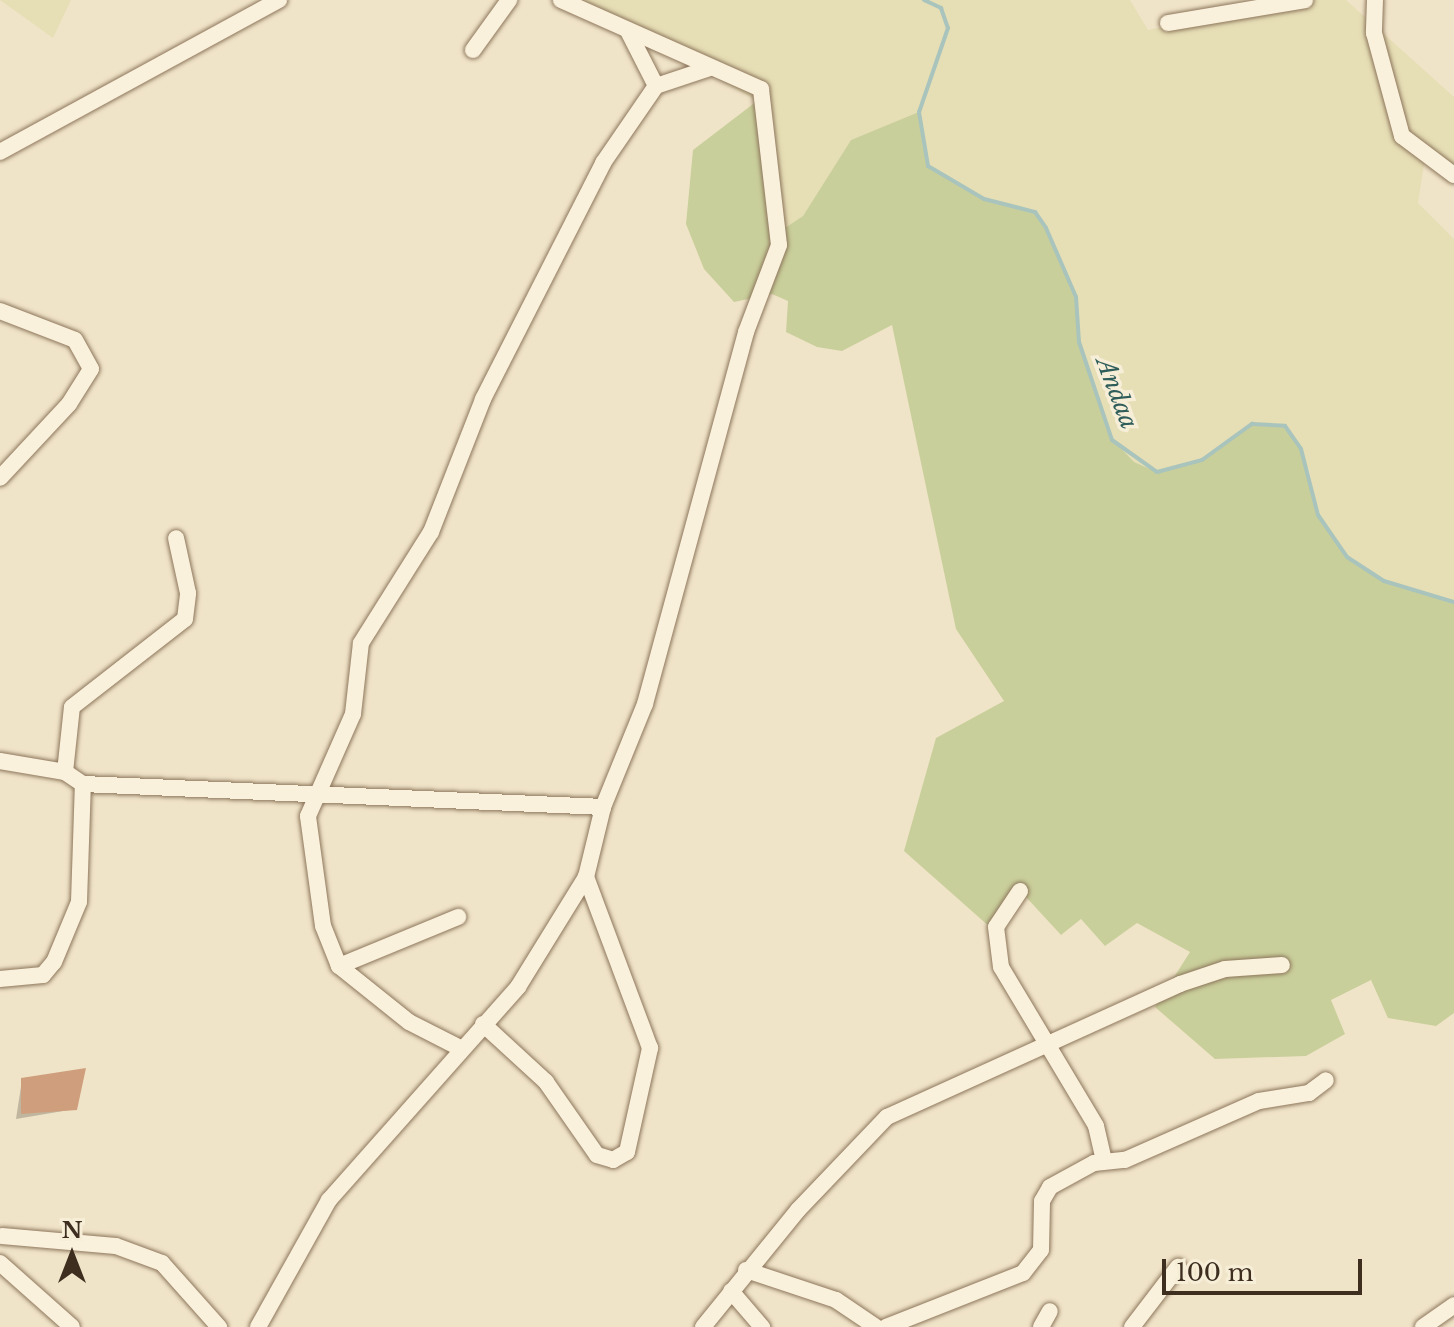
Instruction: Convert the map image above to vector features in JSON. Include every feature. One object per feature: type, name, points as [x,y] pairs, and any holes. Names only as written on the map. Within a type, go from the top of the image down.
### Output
[{"type":"street","points":[[0,152],[279,0]]},
{"type":"street","points":[[473,50],[509,0]]},
{"type":"street","points":[[258,1327],[329,1200],[460,1048],[518,987],[586,877],[603,807],[645,704],[746,332],[782,231],[764,93],[561,0]]},
{"type":"street","points":[[1168,23],[1305,0]]},
{"type":"street","points":[[1375,0],[1374,33],[1402,136],[1454,175]]},
{"type":"street","points":[[629,33],[656,86]]},
{"type":"street","points":[[460,1048],[409,1022],[339,966],[323,926],[308,825],[316,795],[353,714],[367,630],[431,532],[483,399],[603,163],[656,86],[710,68]]},
{"type":"street","points":[[0,311],[75,340],[91,369],[69,404],[0,478]]},
{"type":"street","points":[[65,772],[72,707],[185,619],[188,593],[176,538]]},
{"type":"street","points":[[0,761],[65,772],[83,784],[603,807]]},
{"type":"street","points":[[0,979],[43,975],[54,962],[79,902],[83,784]]},
{"type":"street","points":[[483,1024],[546,1082],[597,1155],[613,1160],[627,1152],[650,1048],[586,877]]},
{"type":"street","points":[[1020,891],[1002,914],[996,945],[1045,1041],[1103,1139],[1104,1161]]},
{"type":"street","points":[[339,966],[458,917]]},
{"type":"street","points":[[703,1327],[746,1270],[887,1117],[1045,1041],[1225,969],[1282,965]]},
{"type":"street","points":[[886,1327],[1023,1273],[1041,1250],[1046,1192],[1104,1161],[1125,1160],[1259,1101],[1309,1093],[1326,1080]]},
{"type":"street","points":[[17,1272],[1,1233],[116,1246],[162,1263],[219,1327]]},
{"type":"street","points":[[0,1263],[17,1272],[72,1327]]},
{"type":"street","points":[[1132,1327],[1178,1267]]},
{"type":"street","points":[[746,1270],[836,1300],[876,1327]]},
{"type":"street","points":[[731,1291],[762,1327]]},
{"type":"street","points":[[1423,1327],[1454,1305]]},
{"type":"street","points":[[1041,1327],[1050,1311]]},
{"type":"shaded area","points":[[0,0],[71,0],[53,38]]},
{"type":"shaded area","points":[[582,0],[1130,0],[1148,30],[1296,0],[1346,0],[1454,97],[1454,169],[1425,158],[1418,203],[1454,239],[1454,600],[1384,581],[1347,557],[1318,515],[1309,469],[1236,434],[1202,460],[1157,472],[1134,462],[1112,440],[1079,342],[1075,297],[1046,228],[1035,212],[984,199],[928,166],[919,113],[851,140],[803,216],[782,231],[757,101]]},
{"type":"green space","points":[[757,101],[782,230],[803,216],[851,140],[919,112],[928,166],[984,199],[1035,212],[1046,228],[1076,297],[1079,342],[1112,439],[1134,462],[1157,472],[1202,460],[1252,424],[1285,426],[1301,449],[1318,515],[1347,557],[1384,581],[1454,600],[1454,1013],[1436,1026],[1388,1018],[1371,980],[1331,1000],[1345,1034],[1306,1056],[1215,1059],[1155,1007],[1190,952],[1137,923],[1105,946],[1081,919],[1061,935],[1026,897],[991,928],[904,851],[936,738],[1004,701],[956,629],[892,325],[842,351],[817,347],[786,332],[788,301],[772,294],[734,302],[704,269],[686,224],[693,150]]},
{"type":"building","points":[[86,1068],[77,1110],[21,1114],[21,1078]]},
{"type":"waterway","name":"Andaa","points":[[924,0],[941,8],[948,28],[919,112],[928,166],[984,199],[1035,212],[1046,228],[1076,297],[1079,342],[1112,440],[1157,472],[1202,460],[1252,424],[1285,426],[1301,449],[1318,515],[1347,557],[1384,581],[1454,602]]}]
